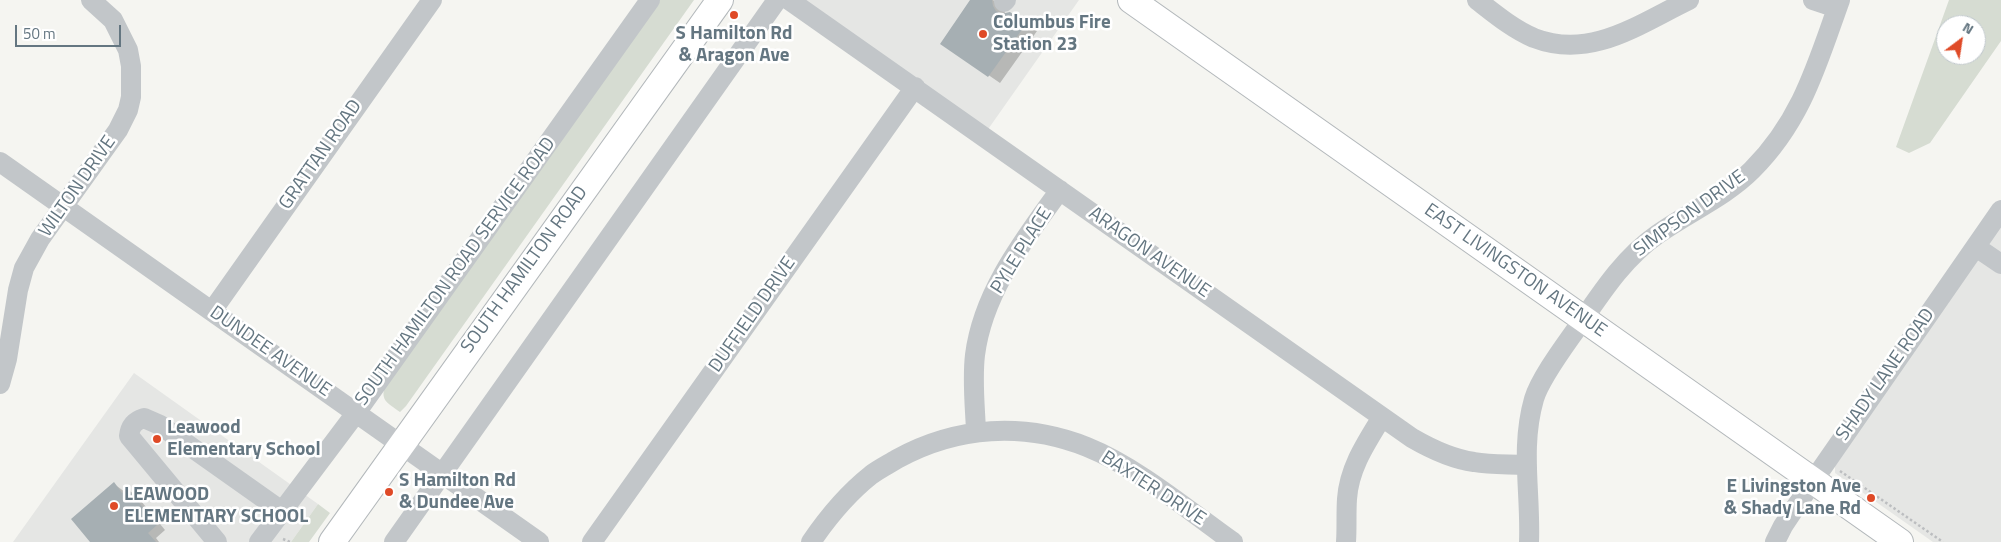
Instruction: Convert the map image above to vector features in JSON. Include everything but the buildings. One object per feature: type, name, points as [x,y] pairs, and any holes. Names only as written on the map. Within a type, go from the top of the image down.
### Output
[{"type":"main road","name":"SOUTH HAMILTON ROAD","points":[[332,542],[720,0]]},
{"type":"main road","name":"EAST LIVINGSTON AVENUE","points":[[1131,0],[1900,542]]},
{"type":"street","name":"WILTON DRIVE","points":[[0,384],[7,359],[18,290],[24,268],[36,245],[118,130],[128,110],[131,97],[131,66],[128,50],[113,20],[92,0]]},
{"type":"street","name":"SOUTH HAMILTON ROAD SERVICE ROAD","points":[[260,542],[356,413],[650,0]]},
{"type":"street","points":[[394,542],[777,0]]},
{"type":"street","name":"ARAGON AVENUE","points":[[789,0],[1412,438],[1433,450],[1455,458],[1474,462],[1525,465]]},
{"type":"street","points":[[1476,0],[1512,26],[1534,38],[1558,44],[1583,45],[1608,40],[1689,0]]},
{"type":"street","points":[[1813,0],[1839,4]]},
{"type":"street","name":"GRATTAN ROAD","points":[[212,311],[425,2]]},
{"type":"street","name":"SIMPSON DRIVE","points":[[1529,542],[1525,465],[1526,442],[1535,398],[1557,356],[1618,270],[1638,249],[1679,220],[1726,192],[1752,170],[1774,145],[1794,116],[1809,86],[1839,4]]},
{"type":"street","name":"DUFFIELD DRIVE","points":[[592,542],[915,88]]},
{"type":"street","name":"DUNDEE AVENUE","points":[[0,162],[444,473],[539,542]]},
{"type":"street","name":"PYLE PLACE","points":[[976,432],[975,355],[982,323],[996,288],[1011,260],[1060,190]]},
{"type":"street","name":"SHADY LANE ROAD","points":[[1775,542],[1783,526],[1813,481],[2001,210]]},
{"type":"street","points":[[1976,247],[2001,264]]},
{"type":"street","points":[[1346,542],[1347,499],[1350,478],[1358,456],[1382,417]]},
{"type":"street","points":[[217,542],[129,436],[130,429],[136,421],[144,418],[160,425],[283,512]]},
{"type":"street","name":"BAXTER DRIVE","points":[[810,542],[848,495],[873,474],[915,450],[943,440],[976,432],[1006,430],[1058,438],[1088,448],[1133,472],[1234,542]]},
{"type":"path","points":[[1840,471],[1944,542]]},
{"type":"path","points":[[280,542],[284,538],[290,542]]},
{"type":"shaded area","points":[[659,0],[694,0],[400,412],[384,398],[385,386]]},
{"type":"shaded area","points":[[790,0],[1079,0],[984,135]]},
{"type":"shaded area","points":[[1949,0],[2001,0],[2001,41],[1986,63],[1986,15],[1944,15]]},
{"type":"shaded area","points":[[1936,36],[1936,65],[1984,65],[1930,143],[1909,153],[1896,147]]},
{"type":"shaded area","points":[[2001,222],[2001,542],[1933,542],[1835,473],[1835,461]]},
{"type":"shaded area","name":"Leawood Elementary School","points":[[134,373],[318,504],[291,542],[13,542]]},
{"type":"shaded area","points":[[318,504],[330,513],[309,542],[291,542]]},
{"type":"place","name":"S Hamilton Rd & Aragon Ave","points":[[734,15]]},
{"type":"place","name":"Columbus Fire Station 23","points":[[983,34]]},
{"type":"place","name":"Leawood Elementary School","points":[[157,439]]},
{"type":"place","name":"S Hamilton Rd & Dundee Ave","points":[[389,492]]},
{"type":"place","name":"E Livingston Ave & Shady Lane Rd","points":[[1871,498]]},
{"type":"place","name":"LEAWOOD ELEMENTARY SCHOOL","points":[[114,506]]}]
